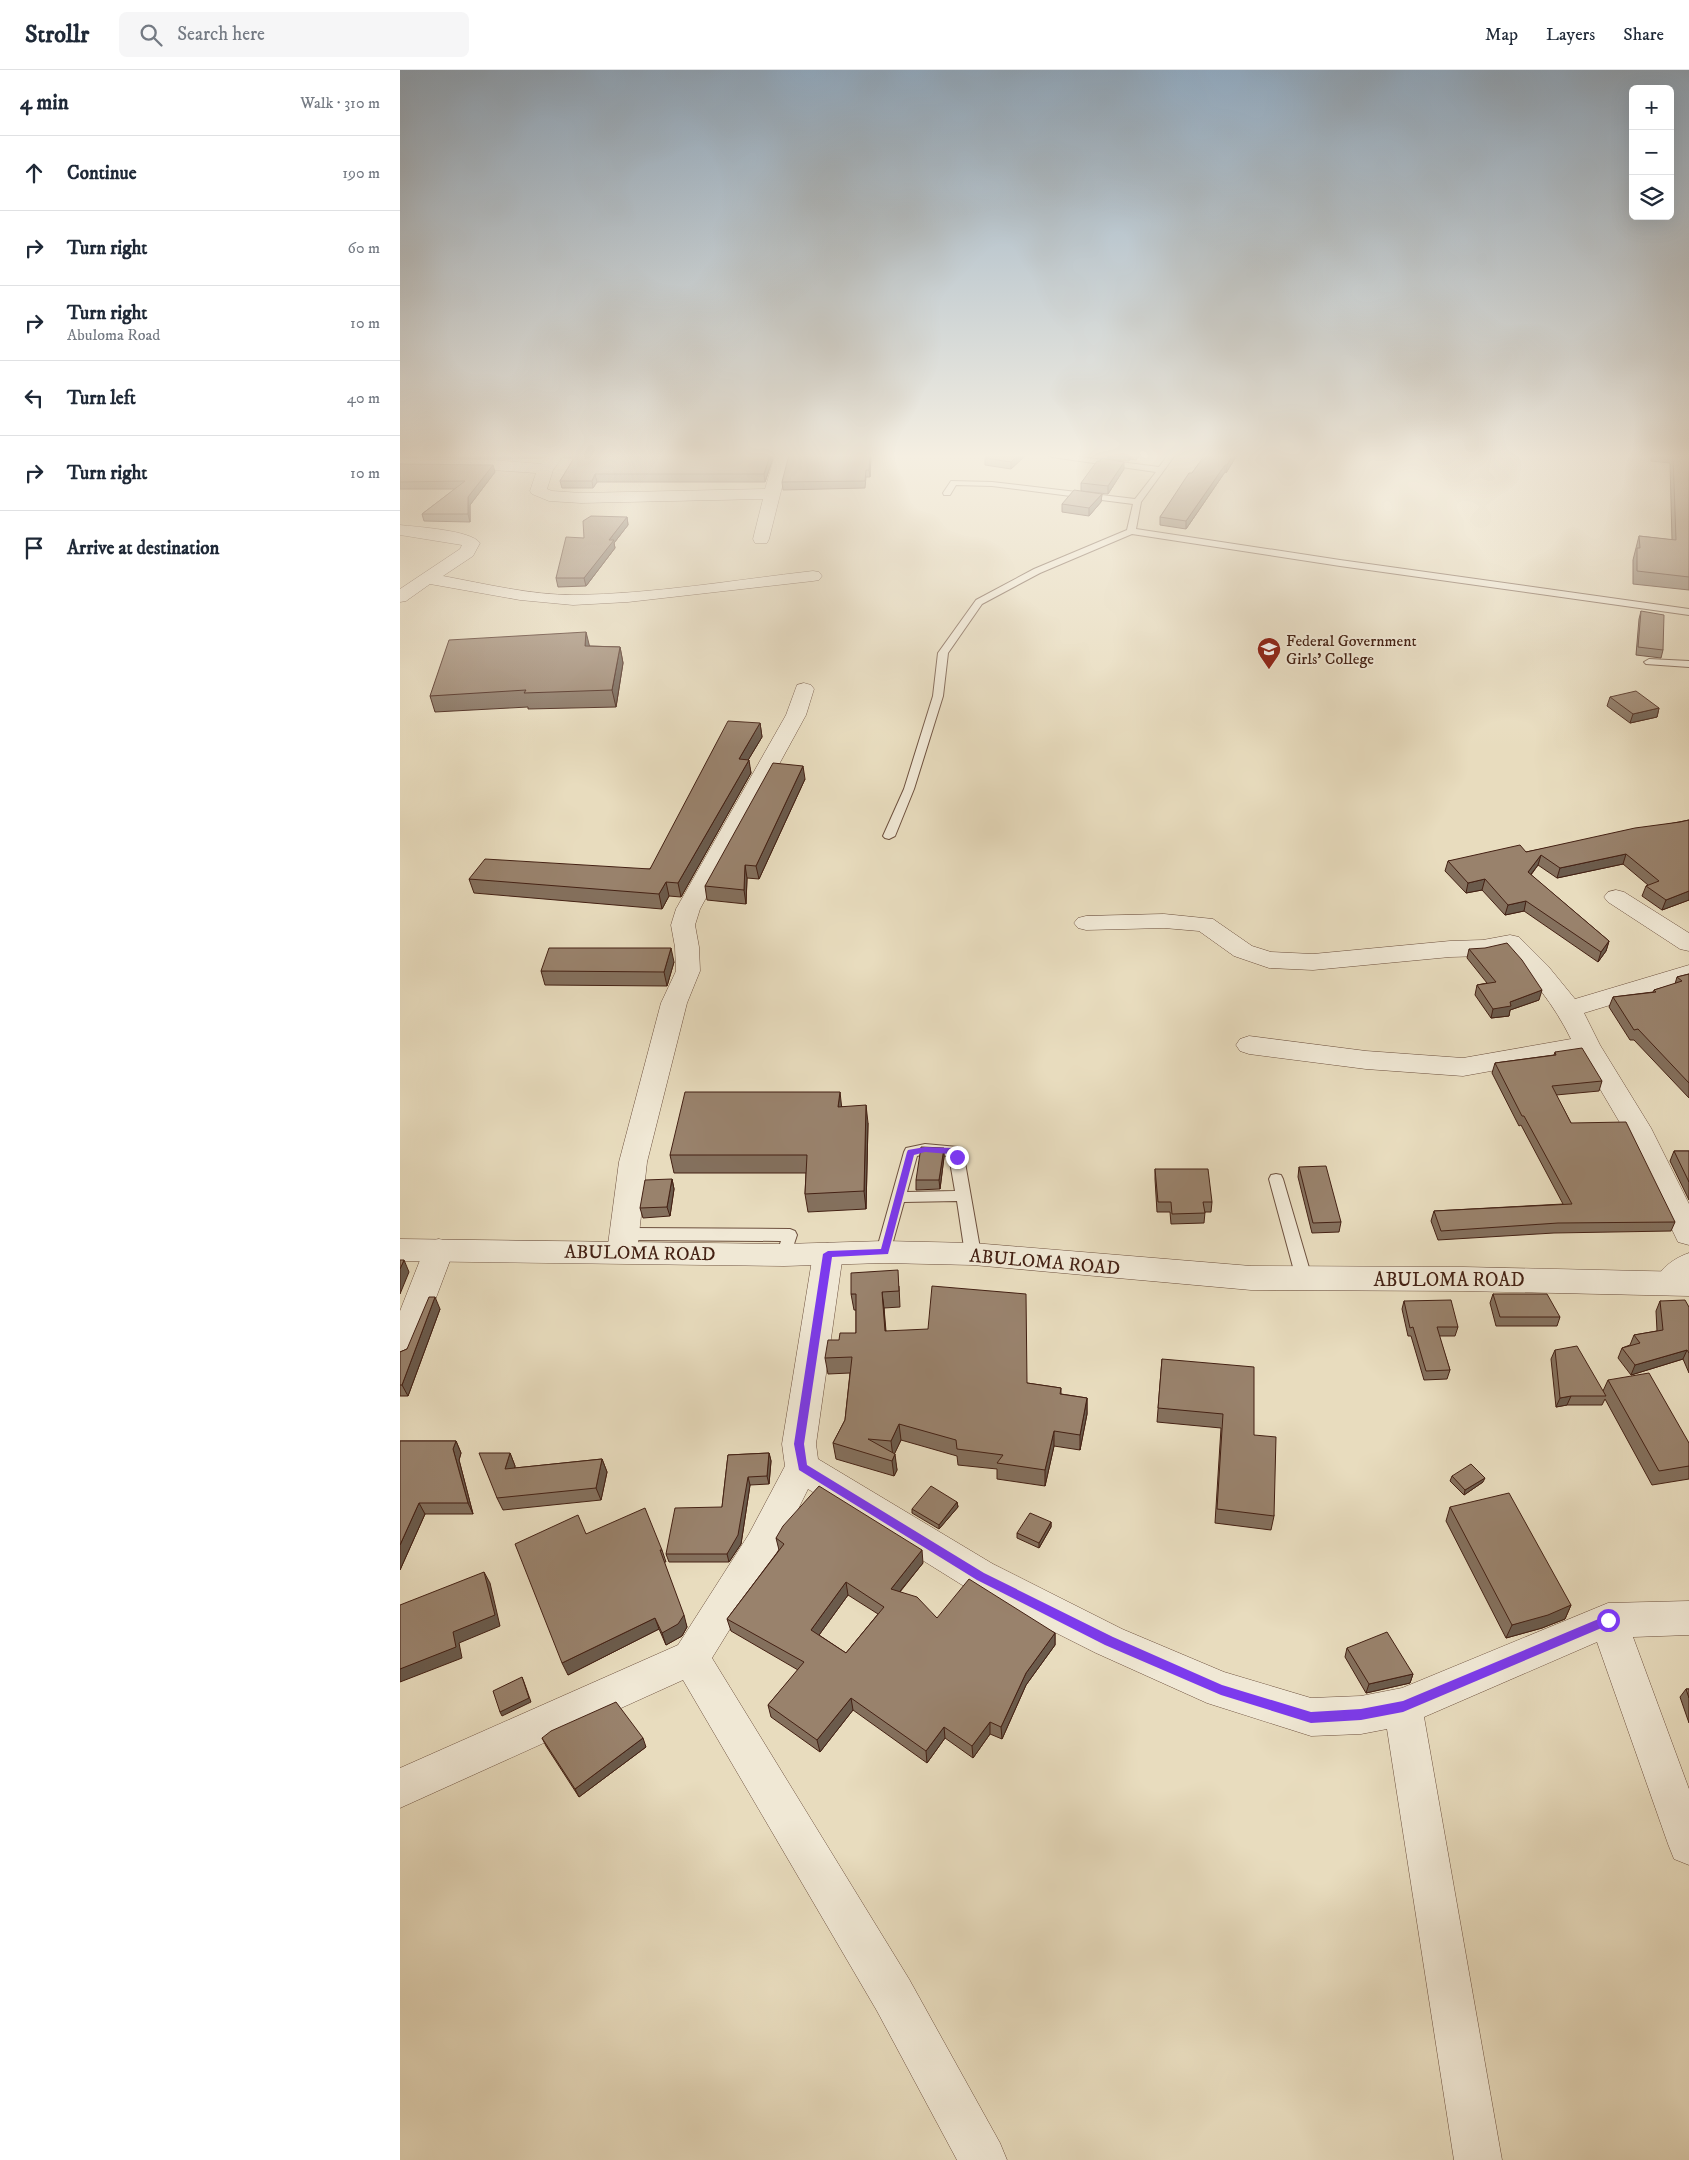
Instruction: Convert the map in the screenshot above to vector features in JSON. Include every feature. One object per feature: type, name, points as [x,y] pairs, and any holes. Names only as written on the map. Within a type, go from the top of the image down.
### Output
[{"type":"street","points":[[400,597],[466,553]]},
{"type":"street","points":[[429,579],[520,595],[573,600],[628,597],[813,576]]},
{"type":"street","points":[[626,1243],[633,1162],[674,1003],[688,971],[687,946],[683,925],[688,909],[777,747],[797,717],[803,704],[804,689]]},
{"type":"street","points":[[1616,897],[1689,944]]},
{"type":"street","points":[[1086,923],[1164,921],[1205,924],[1243,951],[1268,960],[1313,962],[1450,949],[1483,948],[1510,942],[1539,970],[1569,1009],[1637,1128],[1689,1234]]},
{"type":"street","points":[[1569,1009],[1689,974]]},
{"type":"street","points":[[1249,1046],[1366,1060],[1463,1067],[1588,1045]]},
{"type":"street","name":"ABULOMA ROAD","points":[[400,1250],[626,1243],[784,1255],[884,1252],[973,1254],[1251,1278],[1682,1277]]},
{"type":"street","points":[[400,1351],[439,1250]]},
{"type":"street","points":[[400,1788],[691,1658],[762,1545],[802,1467],[799,1444],[828,1254]]},
{"type":"street","points":[[802,1467],[980,1576],[1109,1641],[1221,1690],[1311,1717],[1361,1715],[1403,1707],[1608,1620],[1689,1618]]},
{"type":"street","points":[[1608,1620],[1689,1844]]},
{"type":"street","points":[[691,1658],[893,1995],[983,2160]]},
{"type":"street","points":[[1403,1707],[1478,2160]]},
{"type":"lane","points":[[889,836],[910,788],[938,696],[943,653],[964,621],[979,602],[1037,571],[1080,553]]},
{"type":"lane","points":[[1272,553],[1689,612]]},
{"type":"lane","points":[[1648,662],[1689,664]]},
{"type":"lane","points":[[884,1252],[911,1152],[925,1150],[952,1151],[955,1153],[973,1254]]},
{"type":"lane","points":[[1276,1179],[1304,1278]]},
{"type":"lane","points":[[899,1197],[964,1196]]},
{"type":"building","points":[[562,553],[604,553],[584,578],[556,578]]},
{"type":"building","points":[[1637,553],[1689,553],[1689,577],[1637,571]]},
{"type":"building","points":[[1641,611],[1664,615],[1663,650],[1638,647]]},
{"type":"building","points":[[586,632],[585,646],[620,647],[612,690],[524,693],[526,690],[430,696],[449,640]]},
{"type":"building","points":[[1636,691],[1659,708],[1633,714],[1610,697]]},
{"type":"building","points":[[728,721],[760,723],[739,759],[749,760],[678,883],[666,882],[659,894],[469,879],[485,859],[650,869]]},
{"type":"building","points":[[773,763],[803,766],[756,866],[745,865],[744,890],[705,886]]},
{"type":"building","points":[[1689,820],[1689,891],[1666,900],[1646,886],[1659,881],[1626,854],[1560,868],[1541,855],[1528,872],[1609,941],[1601,952],[1526,901],[1508,905],[1485,879],[1468,883],[1448,861],[1520,845],[1526,852],[1635,828]]},
{"type":"building","points":[[1507,943],[1522,960],[1542,990],[1510,1002],[1511,1006],[1493,1009],[1477,985],[1496,982],[1469,949],[1485,948]]},
{"type":"building","points":[[549,948],[671,948],[664,972],[541,971]]},
{"type":"building","points":[[1689,974],[1689,1083],[1638,1029],[1634,1030],[1613,997],[1656,992],[1654,990],[1682,981],[1677,977]]},
{"type":"building","points":[[1582,1048],[1602,1081],[1552,1086],[1571,1123],[1626,1122],[1675,1222],[1558,1223],[1441,1231],[1434,1211],[1572,1204],[1524,1116],[1522,1116],[1495,1063],[1556,1055],[1555,1052]]},
{"type":"building","points":[[685,1092],[840,1092],[838,1107],[866,1105],[864,1191],[805,1194],[807,1155],[670,1155]]},
{"type":"building","points":[[921,1147],[944,1148],[939,1180],[916,1180]]},
{"type":"building","points":[[1674,1151],[1689,1151],[1689,1182]]},
{"type":"building","points":[[1326,1166],[1341,1222],[1313,1223],[1299,1167]]},
{"type":"building","points":[[1155,1169],[1208,1169],[1212,1202],[1203,1202],[1205,1213],[1172,1214],[1171,1202],[1158,1202]]},
{"type":"building","points":[[672,1179],[667,1207],[640,1208],[645,1180]]},
{"type":"building","points":[[400,1260],[404,1260],[400,1269]]},
{"type":"building","points":[[898,1270],[899,1291],[882,1292],[885,1331],[928,1329],[932,1286],[1026,1294],[1027,1383],[1061,1388],[1060,1394],[1087,1398],[1080,1435],[1054,1431],[1045,1470],[997,1463],[1003,1455],[957,1449],[956,1440],[899,1424],[891,1441],[868,1439],[895,1454],[892,1461],[833,1443],[845,1420],[852,1357],[825,1358],[828,1340],[839,1340],[840,1333],[856,1333],[856,1294],[851,1294],[851,1273]]},
{"type":"building","points":[[1493,1294],[1547,1294],[1560,1317],[1500,1317]]},
{"type":"building","points":[[429,1297],[435,1297],[402,1385],[400,1385],[400,1352],[407,1349]]},
{"type":"building","points":[[1451,1300],[1458,1327],[1437,1327],[1450,1370],[1426,1371],[1413,1327],[1410,1328],[1404,1301]]},
{"type":"building","points":[[1685,1300],[1689,1307],[1689,1353],[1687,1350],[1635,1365],[1622,1348],[1640,1343],[1634,1335],[1663,1330],[1660,1301]]},
{"type":"building","points":[[1577,1346],[1606,1396],[1571,1396],[1560,1398],[1555,1350]]},
{"type":"building","points":[[1162,1359],[1254,1367],[1254,1435],[1276,1437],[1274,1516],[1217,1509],[1223,1414],[1158,1408]]},
{"type":"building","points":[[1649,1373],[1689,1443],[1689,1466],[1659,1471],[1608,1380]]},
{"type":"building","points":[[400,1441],[456,1441],[453,1449],[468,1503],[419,1503],[400,1545]]},
{"type":"building","points":[[479,1453],[510,1453],[505,1469],[602,1459],[596,1488],[497,1498]]},
{"type":"building","points":[[769,1453],[767,1476],[748,1477],[738,1535],[727,1554],[666,1554],[675,1508],[722,1507],[728,1455]]},
{"type":"building","points":[[1471,1464],[1485,1478],[1465,1490],[1452,1476]]},
{"type":"building","points":[[819,1486],[922,1550],[891,1589],[917,1597],[937,1618],[969,1579],[1055,1633],[1026,1673],[1001,1727],[990,1722],[972,1746],[944,1727],[926,1751],[851,1698],[817,1740],[768,1705],[804,1662],[727,1619],[784,1544],[776,1538],[783,1526]],"holes":[[[846,1582],[884,1607],[846,1653],[811,1630]]]},
{"type":"building","points":[[931,1486],[957,1502],[939,1525],[912,1509]]},
{"type":"building","points":[[1509,1493],[1571,1605],[1548,1615],[1512,1625],[1450,1507]]},
{"type":"building","points":[[645,1508],[662,1550],[660,1550],[684,1615],[678,1624],[662,1633],[655,1618],[562,1663],[515,1544],[578,1515],[586,1534]]},
{"type":"building","points":[[1030,1513],[1051,1522],[1039,1543],[1017,1533]]},
{"type":"building","points":[[484,1572],[495,1615],[453,1632],[456,1647],[400,1669],[400,1605]]},
{"type":"building","points":[[1387,1632],[1413,1674],[1369,1684],[1347,1648]]},
{"type":"building","points":[[522,1677],[529,1698],[500,1712],[493,1691]]},
{"type":"building","points":[[616,1702],[643,1738],[575,1789],[542,1738],[551,1731]]},
{"type":"place","name":"Federal Government Girls' College","points":[[1269,670]]},
{"type":"route","points":[[957,1157],[952,1151],[919,1150],[911,1152],[884,1252],[828,1254],[799,1444],[802,1467],[980,1576],[1109,1641],[1221,1690],[1311,1717],[1361,1715],[1403,1707],[1608,1620]]}]
